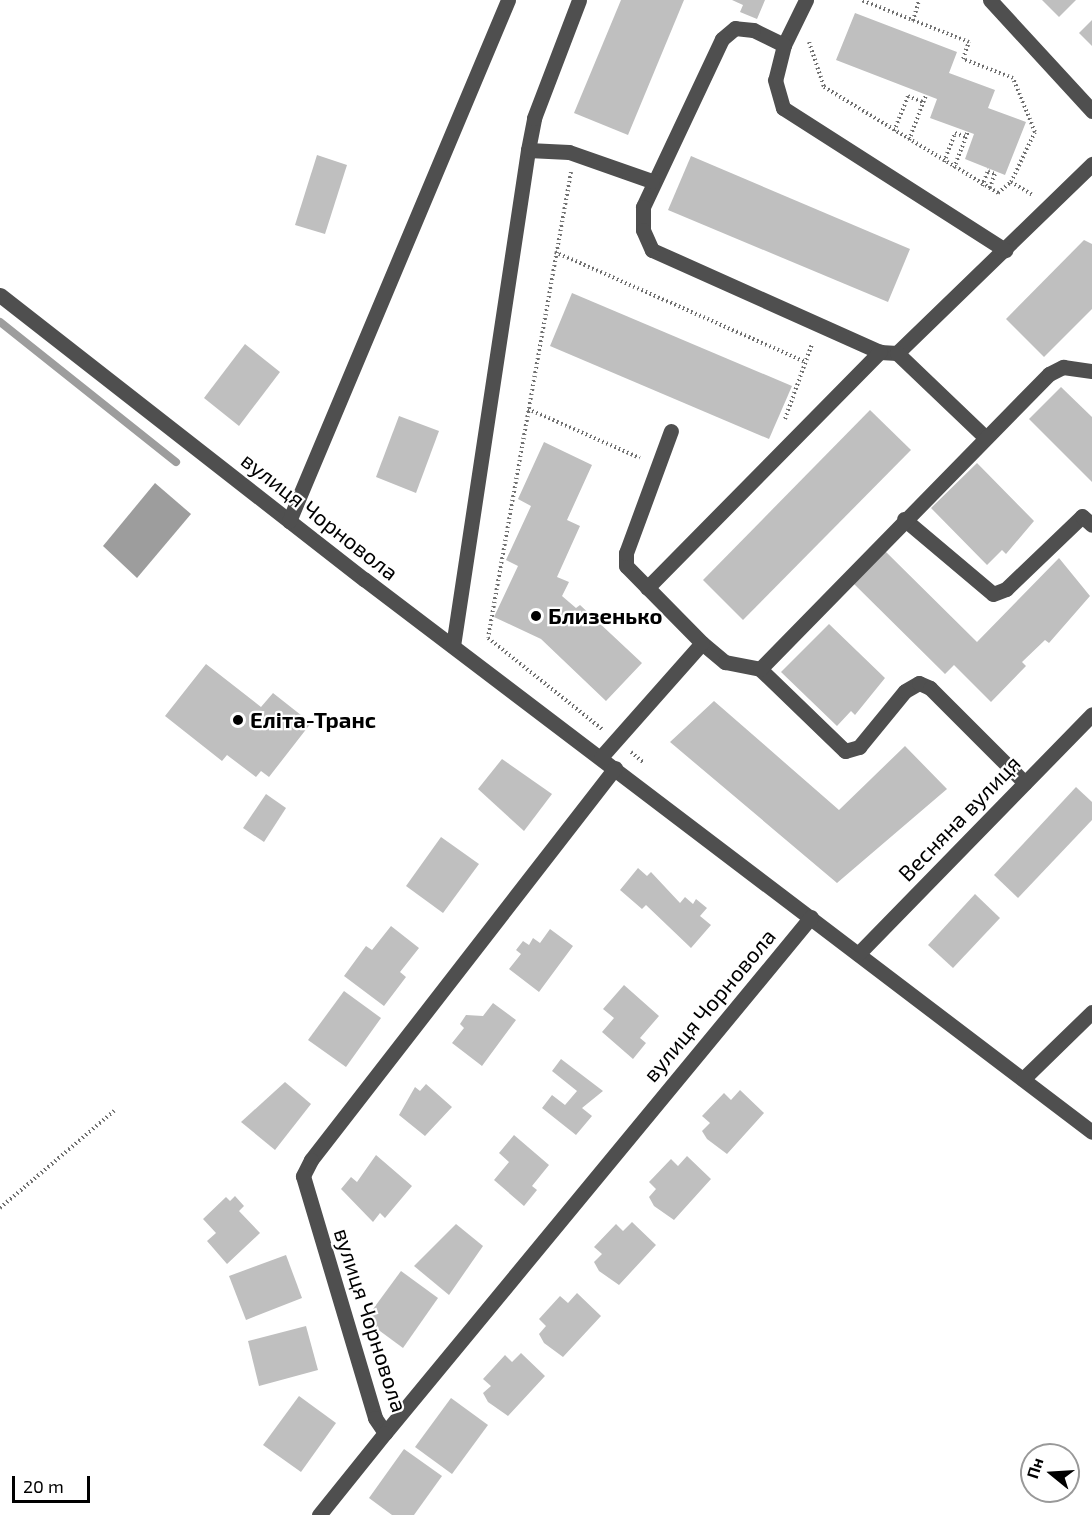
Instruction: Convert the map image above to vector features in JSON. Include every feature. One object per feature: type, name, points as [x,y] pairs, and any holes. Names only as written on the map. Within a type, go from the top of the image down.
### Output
[{"type":"street","points":[[289,521],[508,0]]},
{"type":"street","points":[[453,646],[534,118],[579,0]]},
{"type":"street","points":[[806,0],[784,45],[775,80],[783,108],[1005,250]]},
{"type":"street","points":[[990,0],[1092,111]]},
{"type":"street","points":[[784,45],[753,30],[735,28],[722,39],[652,181],[642,207],[643,230],[652,250],[880,352],[897,353],[984,436]]},
{"type":"street","points":[[528,150],[574,153],[652,181]]},
{"type":"street","points":[[897,353],[1092,164]]},
{"type":"street","name":"вулиця Чорновола","points":[[0,295],[289,521],[1092,1132]]},
{"type":"street","points":[[647,588],[880,352]]},
{"type":"street","points":[[759,669],[984,436],[1049,374],[1063,367],[1092,371]]},
{"type":"street","points":[[671,431],[626,553],[626,566],[702,643],[725,662],[759,669],[846,751],[859,747],[905,691],[919,683],[930,688],[1025,783]]},
{"type":"street","points":[[904,519],[993,594],[1006,589],[1082,516],[1092,525]]},
{"type":"street","points":[[601,757],[702,643]]},
{"type":"street","name":"Весняна вулиця","points":[[858,954],[1092,714]]},
{"type":"street","name":"вулиця Чорновола","points":[[615,768],[311,1160],[303,1176],[375,1418],[385,1433],[811,917]]},
{"type":"street","points":[[1023,1079],[1092,1012]]},
{"type":"street","points":[[319,1515],[385,1433]]},
{"type":"path","points":[[809,40],[824,87],[982,186],[998,193],[1011,183],[1034,140],[1034,124],[1013,78],[963,59],[969,42],[861,0]]},
{"type":"path","points":[[913,21],[919,0]]},
{"type":"path","points":[[909,140],[926,95]]},
{"type":"path","points":[[894,131],[908,96],[923,102]]},
{"type":"path","points":[[954,168],[968,132]]},
{"type":"path","points":[[944,162],[955,133],[966,137]]},
{"type":"path","points":[[574,153],[488,639],[653,770]]},
{"type":"path","points":[[982,186],[988,170],[995,174],[989,189]]},
{"type":"path","points":[[555,252],[806,362]]},
{"type":"path","points":[[782,426],[820,324]]},
{"type":"path","points":[[528,409],[658,466]]},
{"type":"path","points":[[0,1208],[114,1111]]},
{"type":"shaded area","points":[[155,483],[191,514],[137,578],[103,546]]},
{"type":"building","points":[[621,0],[684,0],[628,135],[574,113]]},
{"type":"building","points":[[732,0],[765,0],[757,19],[740,12],[743,5]]},
{"type":"building","points":[[1042,0],[1076,0],[1059,17]]},
{"type":"building","points":[[855,13],[957,52],[949,73],[995,90],[988,108],[1026,122],[1005,175],[965,159],[974,134],[930,118],[937,99],[836,60]]},
{"type":"building","points":[[1092,20],[1092,46],[1079,33]]},
{"type":"building","points":[[317,155],[347,165],[325,234],[295,225]]},
{"type":"building","points":[[691,156],[910,249],[888,302],[668,210]]},
{"type":"building","points":[[1084,240],[1092,244],[1092,309],[1044,357],[1006,319]]},
{"type":"building","points":[[572,293],[792,386],[769,439],[550,346]]},
{"type":"building","points":[[245,344],[280,372],[239,426],[204,398]]},
{"type":"building","points":[[1061,387],[1092,417],[1092,482],[1029,419]]},
{"type":"building","points":[[870,410],[911,450],[743,620],[703,580]]},
{"type":"building","points":[[399,416],[439,431],[416,493],[376,477]]},
{"type":"building","points":[[544,442],[592,465],[567,520],[580,526],[557,577],[569,582],[562,596],[576,608],[580,605],[642,663],[606,701],[541,639],[494,617],[518,566],[506,560],[531,506],[518,499]]},
{"type":"building","points":[[977,463],[1034,521],[1006,554],[1002,550],[987,565],[931,508]]},
{"type":"building","points":[[884,550],[977,642],[1059,558],[1090,596],[1049,643],[1045,640],[1022,662],[1026,666],[991,702],[954,665],[945,674],[852,582]]},
{"type":"building","points":[[829,624],[885,678],[855,715],[851,711],[837,726],[781,672]]},
{"type":"building","name":"Еліта-Транс","points":[[206,664],[261,707],[273,693],[311,723],[269,777],[261,771],[256,777],[227,755],[222,761],[165,716]]},
{"type":"building","points":[[714,701],[839,810],[905,746],[947,789],[837,883],[670,742]]},
{"type":"building","points":[[502,759],[552,794],[524,831],[478,789]]},
{"type":"building","points":[[1076,787],[1092,802],[1092,820],[1018,898],[994,875]]},
{"type":"building","points":[[266,794],[286,808],[264,842],[243,828]]},
{"type":"building","points":[[441,837],[479,864],[443,913],[406,886]]},
{"type":"building","points":[[638,868],[647,876],[651,872],[680,903],[685,897],[693,904],[696,899],[707,908],[700,916],[711,925],[691,948],[646,905],[642,909],[620,890]]},
{"type":"building","points":[[975,894],[1000,918],[953,968],[928,945]]},
{"type":"building","points":[[391,926],[419,948],[400,972],[406,977],[384,1006],[344,976],[366,946],[372,950]]},
{"type":"building","points":[[550,929],[573,946],[539,992],[509,969],[521,954],[516,950],[523,941],[529,945],[533,938],[540,943]]},
{"type":"building","points":[[624,985],[659,1016],[640,1038],[646,1043],[633,1059],[602,1032],[614,1018],[603,1009]]},
{"type":"building","points":[[344,991],[381,1018],[346,1067],[308,1040]]},
{"type":"building","points":[[493,1003],[516,1020],[482,1066],[452,1043],[464,1028],[460,1024],[466,1015],[483,1016]]},
{"type":"building","points":[[561,1059],[603,1091],[582,1108],[592,1116],[576,1135],[542,1108],[552,1095],[565,1105],[577,1091],[552,1071]]},
{"type":"building","points":[[285,1082],[311,1104],[275,1150],[241,1122]]},
{"type":"building","points":[[426,1084],[452,1107],[425,1136],[399,1115],[415,1087],[420,1091]]},
{"type":"building","points":[[740,1090],[764,1113],[727,1154],[707,1139],[702,1131],[710,1123],[702,1116],[724,1093],[731,1100]]},
{"type":"building","points":[[514,1135],[549,1165],[532,1186],[537,1190],[524,1206],[494,1180],[509,1162],[499,1153]]},
{"type":"building","points":[[376,1155],[412,1186],[385,1218],[380,1213],[373,1222],[341,1189],[351,1177],[357,1182]]},
{"type":"building","points":[[687,1156],[711,1179],[674,1220],[654,1206],[649,1197],[656,1189],[649,1182],[671,1159],[678,1166]]},
{"type":"building","points":[[235,1196],[244,1206],[239,1211],[260,1233],[227,1264],[207,1241],[216,1233],[203,1219],[226,1197],[230,1201]]},
{"type":"building","points":[[632,1222],[656,1245],[619,1285],[599,1271],[594,1262],[602,1254],[594,1247],[616,1224],[623,1231]]},
{"type":"building","points":[[456,1224],[483,1246],[449,1295],[414,1266]]},
{"type":"building","points":[[286,1255],[302,1298],[246,1320],[229,1276]]},
{"type":"building","points":[[401,1271],[438,1298],[403,1348],[365,1320]]},
{"type":"building","points":[[577,1293],[601,1316],[563,1357],[544,1343],[539,1334],[546,1326],[539,1319],[560,1296],[568,1303]]},
{"type":"building","points":[[306,1326],[318,1370],[259,1386],[248,1341]]},
{"type":"building","points":[[521,1353],[545,1376],[508,1416],[488,1402],[483,1393],[491,1386],[483,1379],[505,1355],[512,1362]]},
{"type":"building","points":[[299,1396],[336,1423],[301,1472],[263,1445]]},
{"type":"building","points":[[451,1398],[488,1425],[452,1474],[415,1447]]},
{"type":"building","points":[[404,1449],[442,1476],[414,1515],[392,1515],[369,1498]]},
{"type":"waterway","points":[[0,322],[176,462]]},
{"type":"place","name":"Близенько","points":[[536,616]]},
{"type":"place","name":"Еліта-Транс","points":[[238,720]]}]
